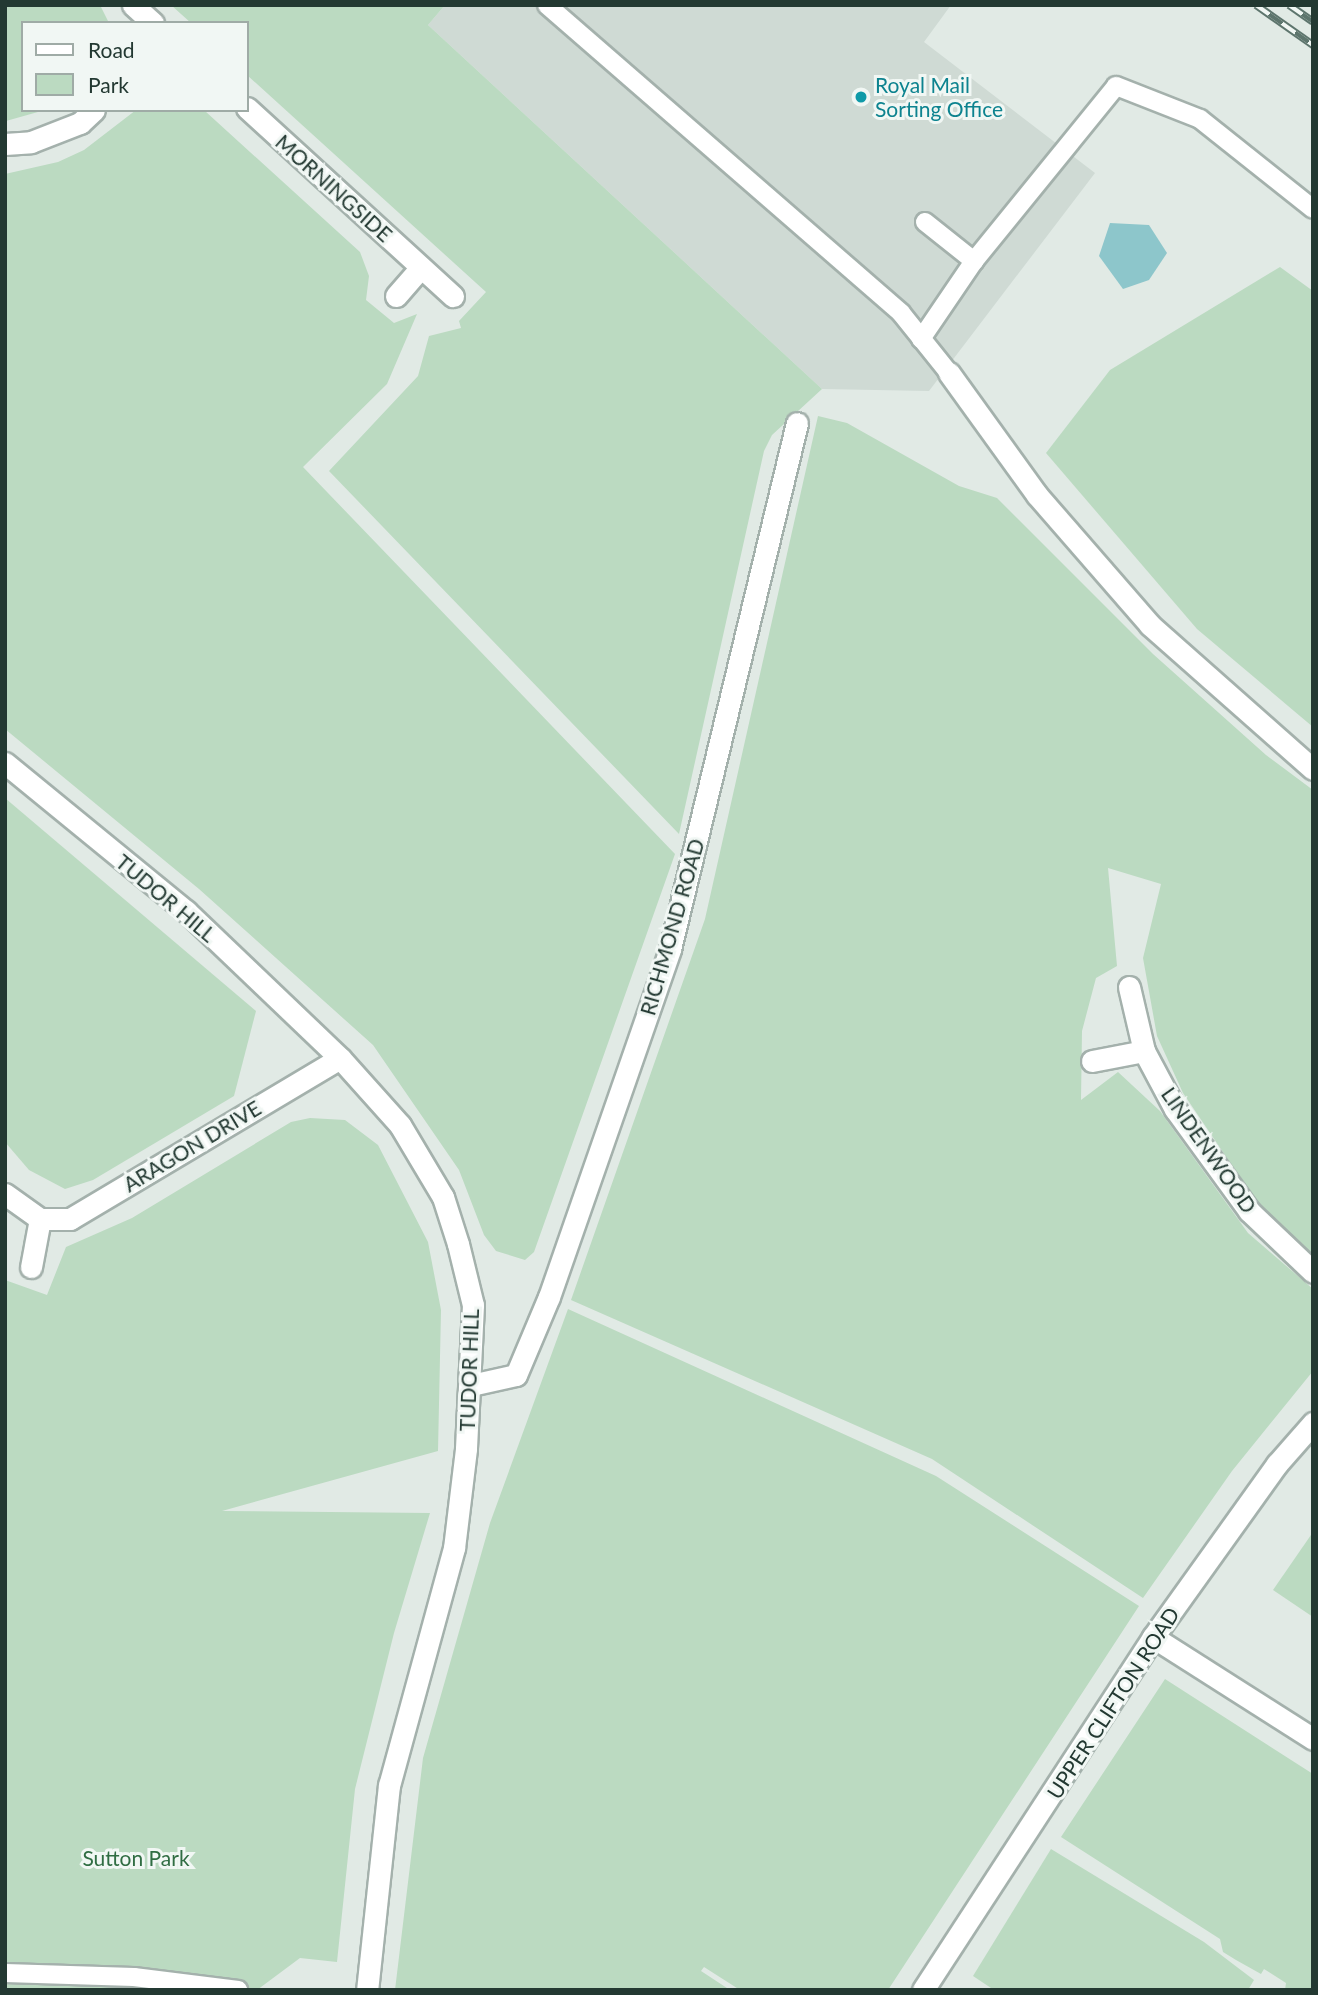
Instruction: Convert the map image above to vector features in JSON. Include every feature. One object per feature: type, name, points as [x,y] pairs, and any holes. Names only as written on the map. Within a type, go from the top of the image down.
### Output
[{"type":"street","points":[[133,5],[151,21]]},
{"type":"street","name":"MORNINGSIDE","points":[[248,109],[453,296]]},
{"type":"street","points":[[5,144],[32,142],[80,123],[92,112]]},
{"type":"street","points":[[396,296],[421,267]]},
{"type":"street","points":[[949,373],[1037,495],[1150,625],[1313,769]]},
{"type":"street","name":"RICHMOND ROAD","points":[[471,1385],[516,1375],[549,1297],[666,962],[736,687],[797,423]]},
{"type":"street","name":"TUDOR HILL","points":[[5,763],[186,911],[340,1058],[400,1125],[443,1197],[473,1305],[471,1385],[454,1548],[389,1785],[367,1990]]},
{"type":"street","name":"LINDENWOOD","points":[[1129,988],[1144,1051],[1175,1109],[1249,1211],[1313,1272]]},
{"type":"street","points":[[1092,1062],[1144,1051]]},
{"type":"street","name":"ARAGON DRIVE","points":[[40,1219],[70,1219],[340,1058]]},
{"type":"street","points":[[5,1194],[40,1219],[31,1267]]},
{"type":"street","name":"UPPER CLIFTON ROAD","points":[[925,1989],[1153,1637],[1277,1464],[1313,1423]]},
{"type":"street","points":[[1153,1637],[1313,1739]]},
{"type":"lane","points":[[547,5],[901,313],[949,373]]},
{"type":"lane","points":[[921,339],[974,261],[1116,86],[1199,118],[1313,209]]},
{"type":"lane","points":[[925,222],[974,261]]},
{"type":"lane","points":[[5,1973],[134,1978],[238,1990]]},
{"type":"shaded area","points":[[445,5],[951,5],[924,42],[1095,173],[929,391],[822,389],[428,25]]},
{"type":"green space","points":[[5,5],[100,5],[108,21],[21,21],[21,112],[38,112],[6,121]]},
{"type":"green space","points":[[171,5],[445,5],[428,25],[822,389],[772,435],[764,451],[679,834],[329,471],[418,376],[429,336],[461,328],[459,321],[486,292],[248,76],[248,21],[189,21]]},
{"type":"green space","points":[[133,112],[206,112],[360,252],[369,276],[366,300],[394,323],[417,314],[387,384],[303,467],[675,854],[534,1252],[525,1260],[496,1251],[484,1235],[459,1170],[373,1045],[199,889],[5,729],[5,174],[58,162],[84,150]]},
{"type":"green space","points":[[1280,267],[1313,291],[1313,727],[1197,629],[1046,453],[1110,370]]},
{"type":"green space","points":[[818,416],[847,423],[959,486],[997,498],[1153,654],[1266,755],[1313,790],[1313,1257],[1254,1198],[1183,1093],[1157,1036],[1143,958],[1161,884],[1108,868],[1117,966],[1096,978],[1082,1031],[1081,1100],[1118,1072],[1160,1111],[1248,1233],[1313,1289],[1313,1371],[1232,1471],[1143,1598],[932,1459],[571,1300],[705,919]]},
{"type":"green space","points":[[5,798],[256,1011],[234,1096],[93,1180],[65,1189],[29,1170],[5,1142]]},
{"type":"green space","name":"Sutton Park","points":[[310,1118],[345,1120],[378,1145],[428,1242],[441,1310],[438,1451],[222,1511],[430,1513],[394,1633],[355,1789],[337,1962],[300,1958],[257,1990],[5,1990],[5,1280],[47,1295],[66,1247],[132,1218],[291,1122]]},
{"type":"green space","points":[[568,1309],[936,1476],[1139,1606],[888,1990],[740,1990],[704,1967],[701,1971],[730,1990],[395,1990],[423,1758],[490,1523]]},
{"type":"green space","points":[[1313,1532],[1313,1617],[1273,1590]]},
{"type":"green space","points":[[1165,1679],[1313,1774],[1313,1990],[1285,1990],[1286,1983],[1264,1969],[1261,1974],[1223,1952],[1220,1939],[1061,1837]]},
{"type":"green space","points":[[1051,1849],[1204,1942],[1254,1980],[1248,1990],[994,1990],[973,1976]]},
{"type":"water","points":[[1110,223],[1149,225],[1167,253],[1149,280],[1123,289],[1099,256]]},
{"type":"railway","points":[[1256,5],[1313,45]]},
{"type":"railway","points":[[1289,5],[1313,22]]},
{"type":"place","name":"Royal Mail Sorting Office","points":[[861,97]]}]
